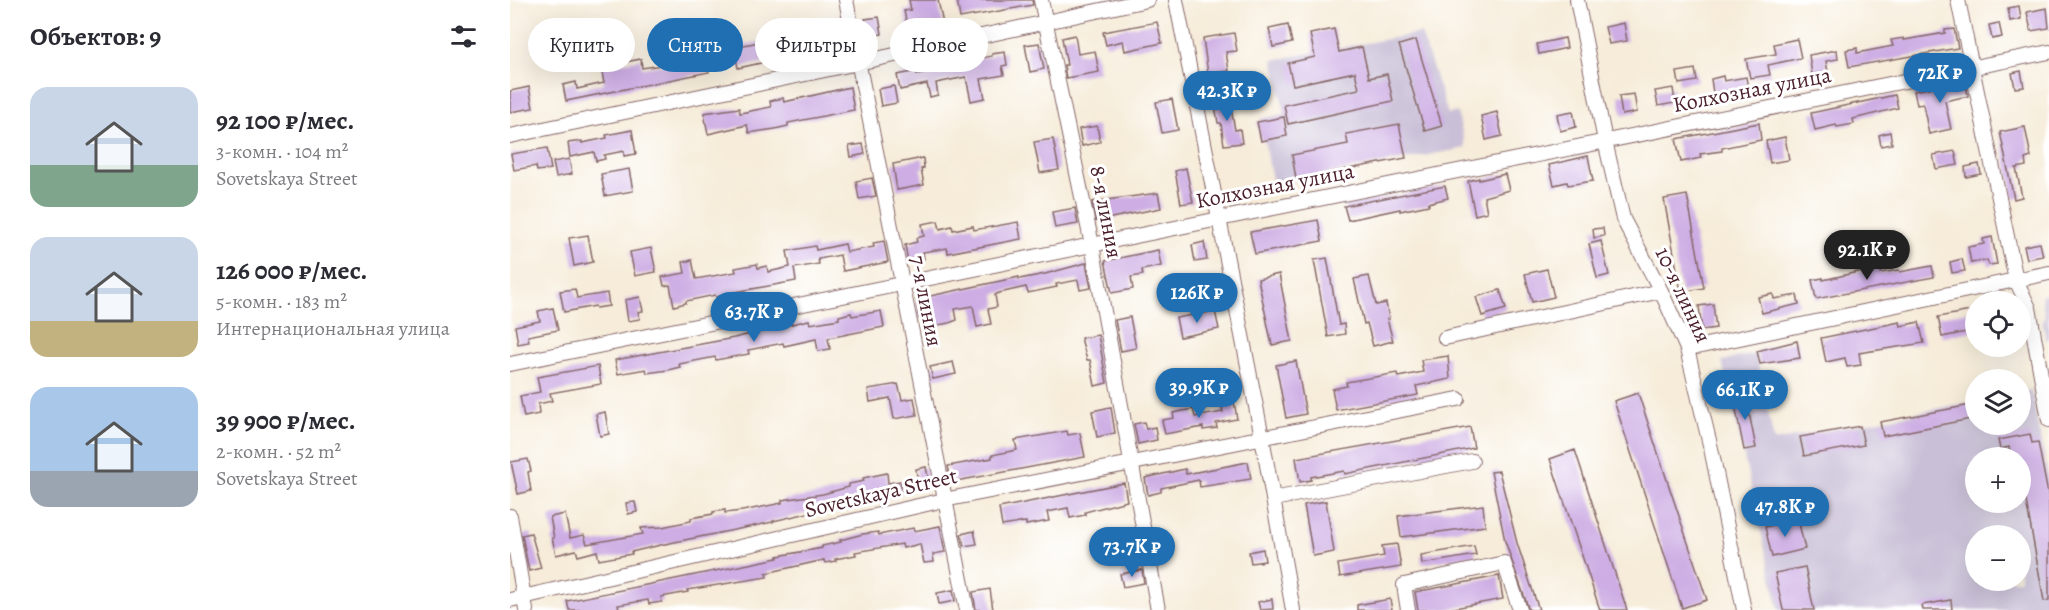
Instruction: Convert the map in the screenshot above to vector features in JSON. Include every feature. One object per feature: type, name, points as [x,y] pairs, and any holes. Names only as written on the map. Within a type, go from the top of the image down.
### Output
[{"type":"street","name":"7-я линия","points":[[846,0],[849,18]]},
{"type":"street","name":"8-я линия","points":[[1041,0],[1092,245],[1158,610]]},
{"type":"street","points":[[878,59],[1148,0]]},
{"type":"street","points":[[1176,0],[1262,437],[1293,610]]},
{"type":"street","name":"10-я линия","points":[[1577,0],[1623,219],[1661,291],[1687,349],[1712,453],[1744,610]]},
{"type":"street","points":[[1958,0],[2016,280],[2029,308],[2049,420]]},
{"type":"street","name":"Колхозная улица","points":[[510,364],[2049,52]]},
{"type":"street","points":[[510,136],[815,72]]},
{"type":"street","name":"7-я линия","points":[[860,72],[967,610]]},
{"type":"street","points":[[1687,349],[2049,273]]},
{"type":"street","points":[[1445,338],[1661,291]]},
{"type":"street","name":"Sovetskaya Street","points":[[510,600],[525,604],[944,500],[1458,399]]},
{"type":"street","points":[[1273,499],[1472,461]]},
{"type":"street","points":[[510,516],[525,604]]},
{"type":"street","points":[[1408,610],[1404,585],[1504,563],[1520,610]]},
{"type":"shaded area","points":[[1421,33],[1448,114],[1457,112],[1466,148],[1273,184],[1260,119],[1285,114],[1273,60]]},
{"type":"shaded area","points":[[2049,293],[2049,339],[2046,340],[2041,295]]},
{"type":"shaded area","points":[[1756,354],[1774,441],[1965,403],[1965,435],[2031,435],[2031,390],[2049,483],[2049,610],[1779,610],[1722,361]]},
{"type":"building","points":[[909,0],[938,0],[942,18],[905,18],[904,11],[911,10]]},
{"type":"building","points":[[957,0],[1032,0],[1033,5],[960,18]]},
{"type":"building","points":[[2019,6],[2021,19],[2010,21],[2008,8]]},
{"type":"building","points":[[2047,8],[2049,28],[2031,31],[2027,12]]},
{"type":"building","points":[[879,17],[882,34],[878,35],[878,18],[872,18]]},
{"type":"building","points":[[1157,22],[1162,43],[1125,51],[1123,41],[1106,45],[1103,32]]},
{"type":"building","points":[[1624,23],[1627,41],[1609,44],[1605,27]]},
{"type":"building","points":[[1999,23],[2002,37],[1992,39],[1989,25]]},
{"type":"building","points":[[1288,25],[1292,43],[1273,47],[1269,29]]},
{"type":"building","points":[[1334,29],[1339,52],[1362,47],[1369,78],[1387,74],[1393,101],[1288,124],[1284,105],[1359,89],[1355,72],[1293,85],[1288,63],[1315,57],[1310,34]]},
{"type":"building","points":[[1954,29],[1958,48],[1849,67],[1846,50],[1857,48],[1857,53],[1893,46],[1891,40],[1945,33],[1945,30]]},
{"type":"building","points":[[1234,33],[1237,51],[1226,52],[1229,71],[1208,74],[1203,38]]},
{"type":"building","points":[[1075,35],[1078,54],[1095,51],[1099,72],[1066,78],[1064,65],[1067,65],[1062,38]]},
{"type":"building","points":[[1565,38],[1567,48],[1539,54],[1537,44]]},
{"type":"building","points":[[1797,39],[1801,58],[1768,65],[1770,75],[1750,78],[1746,59],[1776,54],[1774,44]]},
{"type":"building","points":[[1416,40],[1442,126],[1425,131],[1399,45]]},
{"type":"building","points":[[755,43],[755,64],[743,67],[743,45]]},
{"type":"building","points":[[1039,43],[1044,69],[1030,72],[1025,45]]},
{"type":"building","points":[[1837,50],[1838,59],[1826,61],[1828,72],[1812,74],[1809,55]]},
{"type":"building","points":[[1005,52],[1007,65],[1002,66],[1004,75],[981,79],[985,98],[971,101],[966,77],[936,83],[938,95],[930,97],[927,84],[900,90],[897,75],[912,72],[917,72],[917,74],[988,72],[988,57]]},
{"type":"building","points":[[641,59],[642,68],[647,67],[647,72],[709,72],[566,101],[563,85],[576,82],[577,89],[604,83],[602,72],[635,72],[635,60]]},
{"type":"building","points":[[1695,69],[1697,81],[1679,84],[1677,72]]},
{"type":"building","points":[[2021,71],[2024,87],[2015,88],[2012,73]]},
{"type":"building","points":[[1723,76],[1724,81],[1746,77],[1748,88],[1713,93],[1711,79]]},
{"type":"building","points":[[1965,80],[1968,96],[1945,101],[1951,129],[1929,134],[1923,104],[1917,105],[1914,91]]},
{"type":"building","points":[[894,86],[897,103],[881,106],[878,89]]},
{"type":"building","points":[[529,87],[533,108],[510,112],[510,91]]},
{"type":"building","points":[[850,87],[854,110],[788,123],[788,126],[775,129],[749,133],[747,125],[708,134],[704,113],[739,108],[740,113],[771,107],[770,101],[783,98],[784,102]]},
{"type":"building","points":[[1673,88],[1675,103],[1658,106],[1655,91]]},
{"type":"building","points":[[1634,94],[1637,112],[1622,115],[1619,96]]},
{"type":"building","points":[[1895,95],[1898,108],[1853,119],[1854,124],[1815,130],[1811,113]]},
{"type":"building","points":[[1229,97],[1235,130],[1240,129],[1242,143],[1224,145],[1221,123],[1218,123],[1214,100]]},
{"type":"building","points":[[1172,99],[1178,130],[1162,133],[1156,102]]},
{"type":"building","points":[[1573,111],[1576,127],[1560,131],[1557,114]]},
{"type":"building","points":[[1497,112],[1502,136],[1486,140],[1481,116]]},
{"type":"building","points":[[1284,117],[1287,136],[1261,141],[1257,122]]},
{"type":"building","points":[[1759,123],[1761,140],[1722,148],[1722,151],[1700,154],[1701,158],[1681,162],[1676,139]]},
{"type":"building","points":[[1399,124],[1406,158],[1296,179],[1292,155],[1348,144],[1346,134]]},
{"type":"building","points":[[1097,126],[1100,142],[1082,146],[1079,129]]},
{"type":"building","points":[[2025,127],[2031,157],[2025,159],[2026,166],[2016,168],[2022,197],[2014,199],[2000,132]]},
{"type":"building","points":[[632,130],[636,154],[624,156],[624,151],[604,155],[605,159],[596,161],[594,152],[570,157],[568,143],[607,138],[606,135]]},
{"type":"building","points":[[1890,132],[1892,144],[1881,146],[1879,135]]},
{"type":"building","points":[[1785,137],[1789,160],[1770,163],[1766,141]]},
{"type":"building","points":[[1053,139],[1059,170],[1040,173],[1034,142]]},
{"type":"building","points":[[863,144],[865,154],[851,157],[849,146]]},
{"type":"building","points":[[547,148],[551,169],[537,171],[536,166],[514,170],[511,154]]},
{"type":"building","points":[[1955,151],[1958,165],[1936,169],[1933,155]]},
{"type":"building","points":[[1588,156],[1593,181],[1554,185],[1549,165]]},
{"type":"building","points":[[923,158],[924,168],[921,169],[924,185],[897,190],[893,164]]},
{"type":"building","points":[[569,159],[572,174],[556,177],[553,162]]},
{"type":"building","points":[[1979,164],[1981,174],[1966,177],[1965,167]]},
{"type":"building","points":[[1186,168],[1193,202],[1181,204],[1175,171]]},
{"type":"building","points":[[629,169],[633,191],[605,196],[601,174]]},
{"type":"building","points":[[1505,174],[1509,190],[1484,197],[1487,212],[1475,215],[1468,181]]},
{"type":"building","points":[[872,178],[876,196],[859,199],[856,181]]},
{"type":"building","points":[[1445,186],[1448,198],[1400,211],[1400,209],[1348,220],[1344,206]]},
{"type":"building","points":[[1158,193],[1161,208],[1096,221],[1092,202]]},
{"type":"building","points":[[1687,195],[1704,288],[1681,292],[1664,199]]},
{"type":"building","points":[[1075,208],[1078,224],[1055,228],[1052,212]]},
{"type":"building","points":[[1318,220],[1322,241],[1255,254],[1250,232]]},
{"type":"building","points":[[938,221],[940,229],[952,226],[953,230],[973,226],[974,230],[1018,222],[1021,239],[948,253],[947,248],[923,252],[924,259],[908,262],[905,245],[917,242],[916,238],[924,236],[922,224]]},
{"type":"building","points":[[1603,228],[1604,236],[1594,238],[1593,229]]},
{"type":"building","points":[[588,235],[593,262],[574,266],[569,238]]},
{"type":"building","points":[[1992,237],[1997,264],[1989,265],[1987,260],[1971,263],[1968,247],[1984,244],[1983,239]]},
{"type":"building","points":[[884,241],[888,262],[843,271],[840,255],[818,259],[819,264],[794,268],[796,281],[730,293],[730,295],[716,297],[715,295],[674,306],[670,285],[664,286],[662,277],[685,273],[683,262],[692,260],[696,279],[736,272],[735,268],[757,264],[758,268],[767,266],[768,272],[790,267],[787,251],[815,246],[816,250],[845,244],[847,252],[874,247],[873,243]]},
{"type":"building","points":[[1601,241],[1609,275],[1597,278],[1589,244]]},
{"type":"building","points":[[1204,242],[1207,260],[1195,262],[1192,245]]},
{"type":"building","points":[[2040,243],[2043,256],[2027,259],[2024,246]]},
{"type":"building","points":[[651,248],[656,272],[635,276],[630,252]]},
{"type":"building","points":[[1158,250],[1161,266],[1142,270],[1143,275],[1131,277],[1133,289],[1112,293],[1105,261]]},
{"type":"building","points":[[1327,258],[1339,325],[1344,324],[1345,334],[1328,337],[1314,260]]},
{"type":"building","points":[[1962,259],[1965,271],[1952,273],[1950,262]]},
{"type":"building","points":[[1086,263],[1091,288],[1080,290],[1078,280],[1028,293],[1026,287],[999,293],[995,295],[997,307],[988,309],[991,324],[977,327],[973,306],[955,309],[957,320],[949,323],[933,326],[930,316],[919,318],[916,299],[1019,277],[1019,279],[1045,274]]},
{"type":"building","points":[[1932,266],[1934,277],[1816,299],[1812,280],[1823,278],[1823,280],[1880,267],[1881,273]]},
{"type":"building","points":[[1547,269],[1554,297],[1532,302],[1525,274]]},
{"type":"building","points":[[1279,274],[1292,341],[1272,345],[1258,279]]},
{"type":"building","points":[[1369,276],[1376,305],[1386,303],[1389,319],[1387,319],[1393,341],[1373,346],[1367,323],[1364,324],[1354,279]]},
{"type":"building","points":[[575,289],[577,298],[607,293],[609,306],[596,308],[595,306],[564,312],[560,291]]},
{"type":"building","points":[[1500,290],[1506,309],[1482,316],[1476,297]]},
{"type":"building","points":[[1773,294],[1774,299],[1797,295],[1799,304],[1762,313],[1758,297]]},
{"type":"building","points":[[640,297],[643,311],[638,312],[640,319],[628,321],[625,300]]},
{"type":"building","points":[[1713,304],[1716,328],[1702,330],[1699,306]]},
{"type":"building","points":[[553,308],[558,330],[528,336],[529,342],[518,344],[515,326],[540,321],[538,311]]},
{"type":"building","points":[[881,311],[884,327],[828,338],[830,349],[818,351],[816,339],[784,346],[783,343],[748,350],[749,354],[716,360],[715,357],[679,364],[680,367],[668,370],[647,373],[646,369],[618,374],[615,360],[734,338],[809,320],[810,324],[839,319],[839,316],[851,313],[852,316]]},
{"type":"building","points":[[1215,311],[1219,329],[1180,337],[1176,318]]},
{"type":"building","points":[[1965,312],[1965,332],[1942,337],[1938,317]]},
{"type":"building","points":[[1130,317],[1136,348],[1121,351],[1115,320]]},
{"type":"building","points":[[1900,322],[1901,326],[1919,322],[1924,343],[1859,353],[1861,365],[1847,367],[1845,358],[1826,362],[1821,338]]},
{"type":"building","points":[[1098,335],[1107,383],[1095,386],[1090,360],[1087,360],[1081,338]]},
{"type":"building","points":[[1797,341],[1800,358],[1760,364],[1757,351]]},
{"type":"building","points":[[1448,356],[1450,379],[1416,386],[1418,395],[1336,410],[1332,389],[1347,386],[1346,382],[1397,373],[1398,377],[1423,372],[1421,360]]},
{"type":"building","points":[[1296,361],[1306,414],[1286,418],[1276,365]]},
{"type":"building","points":[[953,362],[956,374],[933,379],[930,367]]},
{"type":"building","points":[[598,366],[601,384],[550,393],[552,401],[538,404],[539,414],[524,417],[520,396],[540,392],[537,377]]},
{"type":"building","points":[[898,384],[902,400],[914,398],[917,415],[894,419],[890,398],[870,402],[868,389]]},
{"type":"building","points":[[1745,392],[1756,448],[1744,450],[1733,395]]},
{"type":"building","points":[[1638,393],[1707,600],[1682,608],[1614,401]]},
{"type":"building","points":[[1234,401],[1237,419],[1216,423],[1217,428],[1203,430],[1203,427],[1165,434],[1162,420],[1174,418],[1173,413],[1193,409],[1195,417],[1223,412],[1221,403]]},
{"type":"building","points":[[1965,406],[1965,420],[1883,436],[1880,422]]},
{"type":"building","points":[[1111,407],[1115,433],[1097,437],[1092,411]]},
{"type":"building","points":[[605,412],[609,434],[600,436],[596,414]]},
{"type":"building","points":[[1144,422],[1146,429],[1155,427],[1157,440],[1138,444],[1134,424]]},
{"type":"building","points":[[1860,426],[1864,445],[1804,456],[1800,437]]},
{"type":"building","points":[[1470,427],[1474,448],[1345,474],[1344,471],[1311,477],[1311,480],[1300,482],[1296,458]]},
{"type":"building","points":[[1067,431],[1068,435],[1080,433],[1085,457],[951,482],[948,466],[992,458],[992,455],[1017,450],[1015,440]]},
{"type":"building","points":[[2030,435],[2032,443],[2038,442],[2049,499],[2049,600],[2044,601],[2028,513],[2031,513],[2031,447],[2000,447],[1998,440]]},
{"type":"building","points":[[1575,450],[1627,610],[1600,610],[1550,459]]},
{"type":"building","points":[[528,459],[531,471],[528,472],[531,491],[518,494],[511,462]]},
{"type":"building","points":[[1248,462],[1251,479],[1200,487],[1199,480],[1161,488],[1161,492],[1148,495],[1145,478],[1185,469],[1186,474]]},
{"type":"building","points":[[926,467],[930,487],[919,489],[916,469]]},
{"type":"building","points":[[1499,471],[1517,543],[1539,610],[1529,610],[1505,541],[1491,472]]},
{"type":"building","points":[[887,473],[888,483],[900,481],[902,493],[665,544],[631,552],[632,554],[599,560],[597,551],[578,556],[576,550],[556,555],[552,538],[554,538],[550,517],[565,514],[570,538],[584,535],[587,544],[643,534],[641,528],[662,527],[691,521],[691,518],[713,514],[713,512],[742,511],[782,503],[782,500],[823,494],[864,481],[863,478]]},
{"type":"building","points":[[1124,483],[1127,501],[1070,518],[1068,508],[1047,512],[1049,521],[1002,526],[999,508]]},
{"type":"building","points":[[1326,501],[1334,552],[1313,556],[1304,505]]},
{"type":"building","points":[[635,502],[637,512],[628,514],[626,503]]},
{"type":"building","points":[[1483,505],[1485,526],[1401,537],[1398,516]]},
{"type":"building","points":[[1798,519],[1805,549],[1772,557],[1765,527]]},
{"type":"building","points":[[940,526],[945,552],[933,554],[934,562],[924,563],[920,544],[903,548],[902,544],[855,552],[856,555],[835,559],[836,561],[825,563],[824,560],[766,573],[767,577],[687,590],[688,592],[661,597],[662,602],[649,604],[648,600],[618,605],[619,610],[569,610],[567,601],[778,558],[778,556],[822,548],[822,546],[863,534],[878,532],[879,535],[913,528],[914,531]]},
{"type":"building","points":[[974,531],[977,544],[964,546],[961,534]]},
{"type":"building","points":[[531,533],[541,568],[529,571],[522,535]]},
{"type":"building","points":[[1397,544],[1401,567],[1340,577],[1338,564],[1384,556],[1382,546]]},
{"type":"building","points":[[1474,546],[1476,555],[1422,564],[1421,555]]},
{"type":"building","points":[[1263,549],[1265,561],[1251,563],[1249,552]]},
{"type":"building","points":[[1805,567],[1814,610],[1783,610],[1775,573]]},
{"type":"building","points":[[1142,570],[1144,583],[1123,587],[1120,574]]},
{"type":"building","points":[[1499,576],[1503,599],[1444,610],[1418,610],[1415,592]]},
{"type":"building","points":[[990,589],[993,610],[976,610],[973,592]]},
{"type":"building","points":[[953,590],[955,601],[939,604],[937,593]]},
{"type":"building","points":[[1272,599],[1273,609],[1260,610],[1258,602]]},
{"type":"building","points":[[1390,599],[1392,610],[1357,610],[1357,605]]},
{"type":"building","points":[[1951,600],[1952,610],[1923,610],[1922,605]]}]
